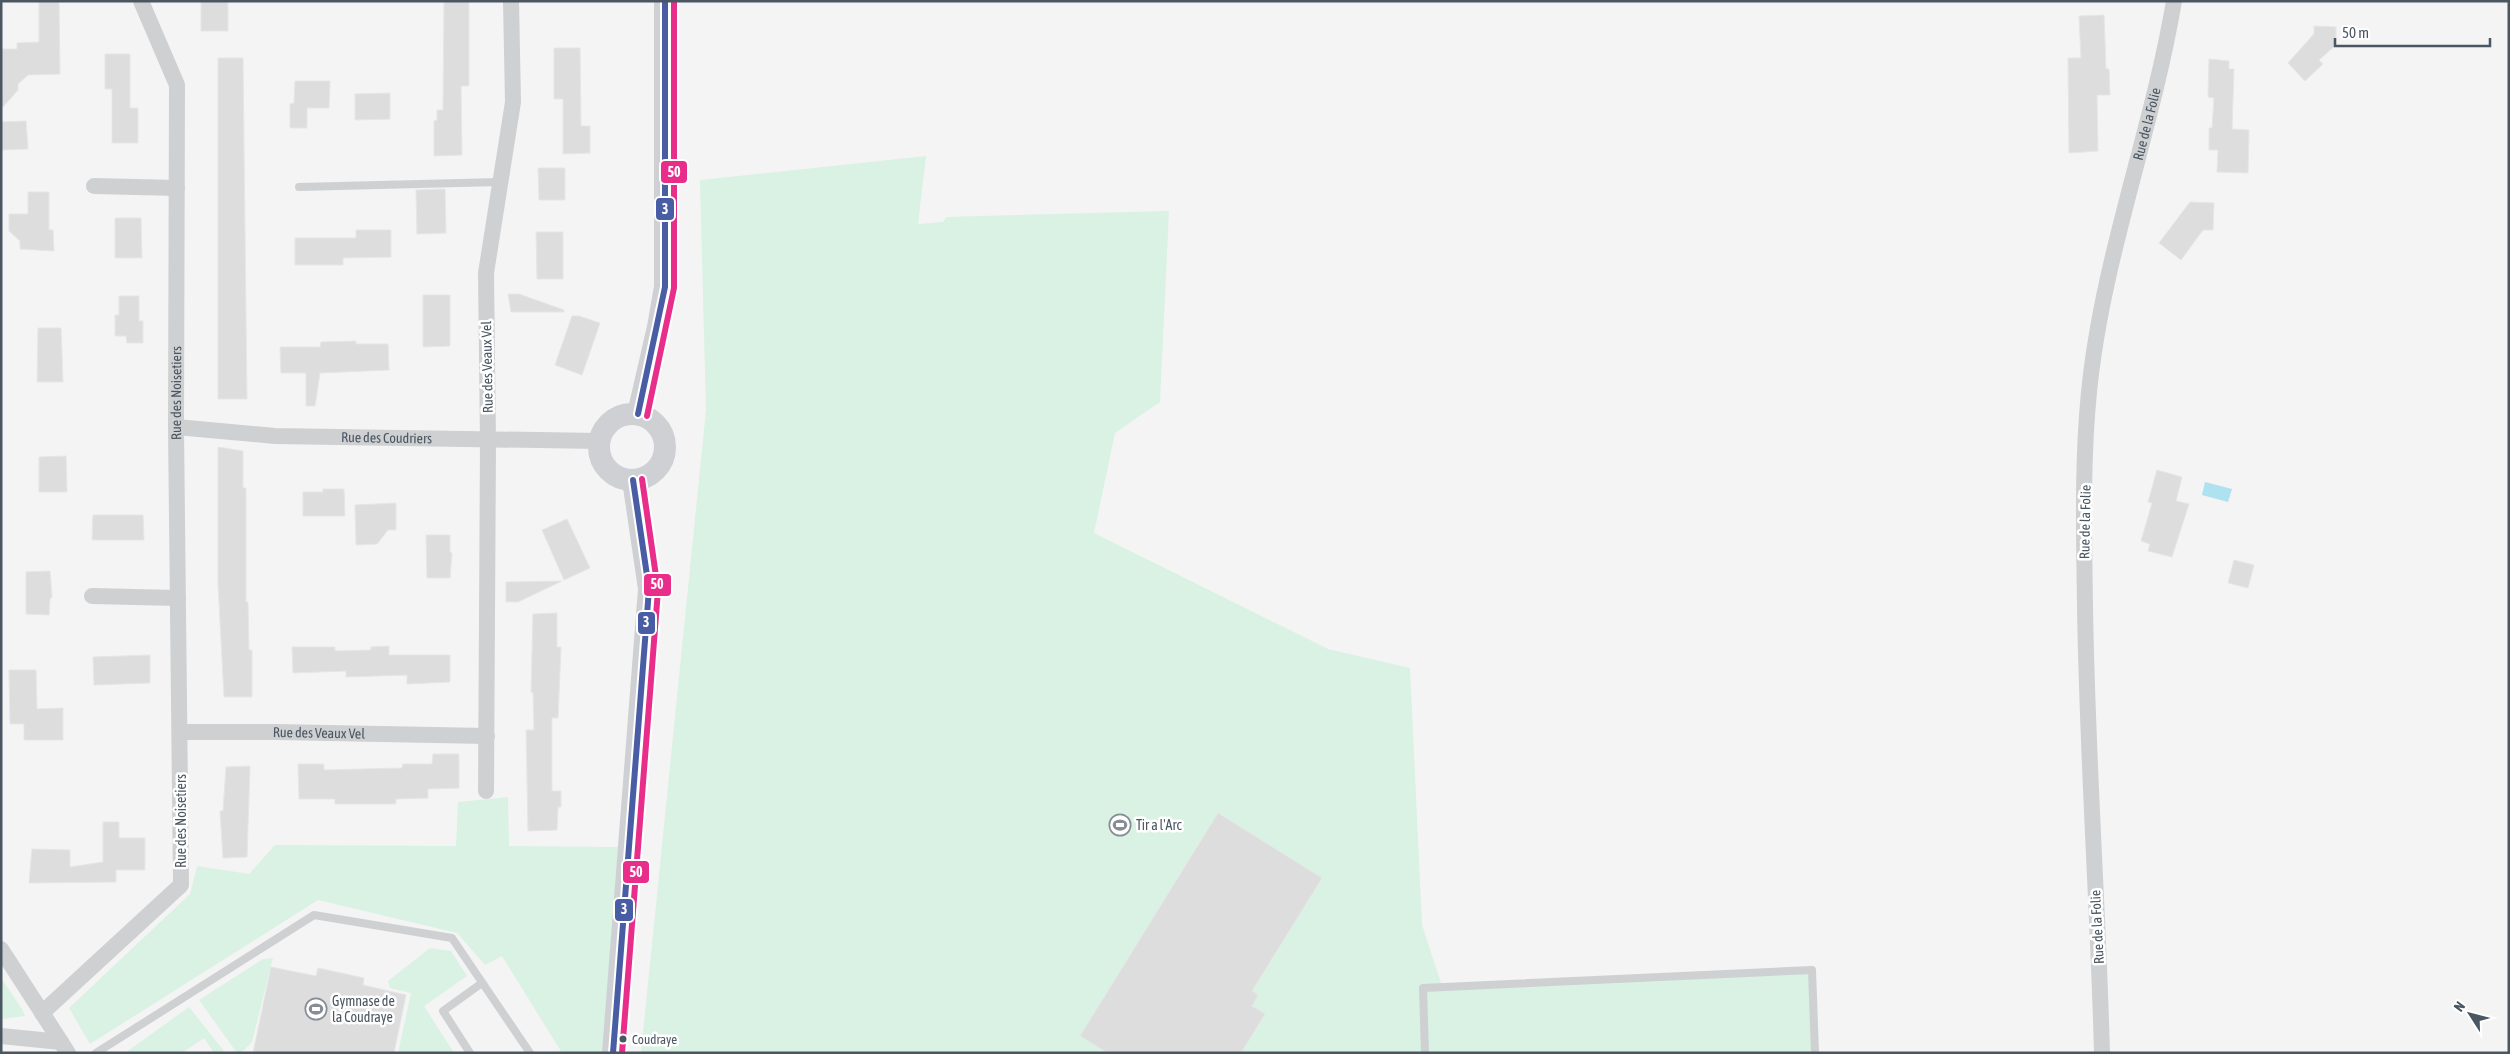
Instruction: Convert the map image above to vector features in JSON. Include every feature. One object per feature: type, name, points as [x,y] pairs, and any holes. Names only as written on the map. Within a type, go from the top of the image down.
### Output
[{"type":"street","name":"Rue des Noisetiers","points":[[42,1013],[181,885],[181,732],[176,428],[177,85],[141,1]]},
{"type":"street","name":"Rue des Veaux Vel","points":[[486,791],[488,441],[486,273],[513,102],[511,1]]},
{"type":"street","points":[[638,414],[665,287],[665,1]]},
{"type":"street","name":"Rue de la Folie","points":[[2102,1053],[2085,639],[2086,427],[2093,352],[2100,317],[2158,83],[2174,1]]},
{"type":"street","points":[[94,186],[177,188]]},
{"type":"street","points":[[625,414],[638,414],[648,417],[657,424],[665,444],[660,465],[653,473],[633,480],[621,478],[611,473],[603,464],[599,453],[599,441],[604,429],[613,420],[625,414]]},
{"type":"street","name":"Rue des Coudriers","points":[[176,428],[275,436],[488,441],[599,441]]},
{"type":"street","points":[[613,1053],[649,589],[633,480]]},
{"type":"street","points":[[92,596],[178,598]]},
{"type":"street","name":"Rue des Veaux Vel","points":[[181,732],[487,736]]},
{"type":"street","points":[[1,949],[64,1047]]},
{"type":"street","points":[[1,1036],[64,1047]]},
{"type":"lane","points":[[299,187],[500,182]]},
{"type":"lane","points":[[96,1053],[314,915],[452,938],[530,1053]]},
{"type":"lane","points":[[1425,1053],[1423,988],[1812,970],[1815,1053]]},
{"type":"lane","points":[[470,1053],[443,1011],[482,983]]},
{"type":"green space","points":[[926,156],[918,224],[943,222],[946,217],[1169,211],[1160,402],[1115,433],[1094,533],[1328,649],[1410,668],[1422,925],[1443,989],[1812,970],[1815,1053],[641,1053],[706,410],[700,180]]},
{"type":"green space","points":[[508,797],[509,846],[618,847],[603,1053],[562,1053],[502,956],[485,965],[457,933],[318,900],[90,1044],[69,1008],[190,894],[197,866],[249,874],[275,845],[456,846],[458,802]]},
{"type":"green space","points":[[430,948],[451,951],[467,976],[424,1006],[454,1053],[398,1053],[411,993],[390,988],[388,981]]},
{"type":"green space","points":[[273,958],[252,1042],[241,1053],[237,1053],[199,1000],[263,959]]},
{"type":"green space","points":[[1,978],[22,1009],[25,1016],[1,1019]]},
{"type":"green space","points":[[189,1007],[224,1051],[222,1053],[214,1053],[204,1038],[182,1053],[125,1053]]},
{"type":"water","points":[[2205,482],[2232,489],[2228,502],[2202,495]]},
{"type":"building","points":[[39,1],[59,1],[60,74],[28,75],[18,84],[18,90],[1,109],[1,49],[17,49],[17,43],[39,42]]},
{"type":"building","points":[[201,1],[228,1],[228,31],[201,31]]},
{"type":"building","points":[[444,1],[469,1],[469,86],[461,86],[462,155],[434,156],[434,121],[437,120],[437,110],[443,110]]},
{"type":"building","points":[[2104,15],[2106,69],[2109,69],[2110,95],[2097,95],[2098,151],[2069,153],[2068,58],[2081,58],[2079,16]]},
{"type":"building","points":[[2314,26],[2336,27],[2336,45],[2319,60],[2323,64],[2305,81],[2288,63],[2314,34]]},
{"type":"building","points":[[554,48],[580,48],[581,126],[590,126],[590,153],[563,154],[563,99],[554,99]]},
{"type":"building","points":[[105,54],[130,54],[130,108],[138,108],[138,143],[112,143],[112,89],[105,89]]},
{"type":"building","points":[[218,58],[243,58],[247,399],[218,399]]},
{"type":"building","points":[[2209,59],[2229,61],[2229,69],[2234,69],[2232,129],[2249,130],[2248,173],[2217,172],[2218,150],[2209,150],[2209,128],[2212,128],[2214,98],[2208,97]]},
{"type":"building","points":[[295,81],[330,81],[329,108],[307,108],[307,128],[290,128],[290,104],[294,103]]},
{"type":"building","points":[[390,93],[390,119],[355,120],[355,94]]},
{"type":"building","points":[[26,121],[28,149],[1,150],[1,122]]},
{"type":"building","points":[[538,168],[565,168],[565,200],[539,200]]},
{"type":"building","points":[[445,189],[446,233],[417,234],[416,190]]},
{"type":"building","points":[[28,192],[49,192],[49,230],[53,230],[54,251],[20,249],[20,241],[9,231],[9,214],[28,214]]},
{"type":"building","points":[[2190,202],[2214,203],[2213,230],[2203,230],[2181,260],[2159,243]]},
{"type":"building","points":[[115,218],[141,218],[142,258],[115,258]]},
{"type":"building","points":[[356,230],[391,230],[391,257],[343,258],[343,265],[295,265],[295,238],[356,238]]},
{"type":"building","points":[[536,232],[563,232],[563,279],[537,279]]},
{"type":"building","points":[[508,294],[519,294],[564,310],[564,312],[511,312]]},
{"type":"building","points":[[423,295],[450,295],[450,346],[423,347]]},
{"type":"building","points":[[119,296],[139,296],[139,321],[143,321],[143,343],[127,343],[126,336],[115,336],[115,315],[119,315]]},
{"type":"building","points":[[572,316],[579,316],[600,323],[582,375],[555,365]]},
{"type":"building","points":[[38,328],[61,328],[63,382],[37,382]]},
{"type":"building","points":[[356,341],[356,344],[388,344],[389,370],[320,373],[315,406],[306,406],[306,373],[281,373],[280,347],[320,347],[321,342]]},
{"type":"building","points":[[218,447],[243,451],[243,488],[246,488],[246,602],[248,602],[249,650],[252,650],[252,697],[224,697],[218,583]]},
{"type":"building","points":[[66,456],[67,492],[39,492],[39,457]]},
{"type":"building","points":[[2157,470],[2182,477],[2176,501],[2189,504],[2172,557],[2148,551],[2150,544],[2141,541],[2152,503],[2148,502]]},
{"type":"building","points":[[323,489],[344,489],[345,516],[303,516],[303,492],[323,492]]},
{"type":"building","points":[[396,503],[396,530],[388,530],[377,544],[356,545],[355,505]]},
{"type":"building","points":[[93,515],[143,515],[144,540],[92,540]]},
{"type":"building","points":[[567,519],[590,568],[564,580],[542,530]]},
{"type":"building","points":[[426,535],[450,535],[450,552],[452,553],[450,578],[427,578]]},
{"type":"building","points":[[2234,560],[2254,565],[2248,588],[2228,583]]},
{"type":"building","points":[[50,571],[52,597],[50,599],[49,615],[26,614],[26,572]]},
{"type":"building","points":[[562,581],[518,602],[506,602],[506,582]]},
{"type":"building","points":[[557,613],[557,647],[561,647],[558,718],[552,718],[552,791],[561,791],[561,807],[558,807],[557,830],[528,831],[526,730],[534,730],[533,693],[531,692],[533,614]]},
{"type":"building","points":[[389,646],[389,655],[450,655],[450,682],[407,684],[407,675],[346,677],[346,671],[293,673],[292,647],[335,647],[335,651],[371,650],[371,647]]},
{"type":"building","points":[[150,655],[150,683],[94,685],[93,657]]},
{"type":"building","points":[[9,670],[36,670],[37,709],[63,708],[63,740],[24,740],[24,724],[10,724]]},
{"type":"building","points":[[433,754],[459,754],[459,788],[428,789],[428,798],[396,799],[396,804],[335,804],[335,799],[299,799],[298,764],[324,764],[324,770],[402,768],[403,764],[432,764]]},
{"type":"building","points":[[250,766],[247,857],[223,858],[220,811],[223,811],[226,767]]},
{"type":"building","points":[[1218,813],[1322,878],[1252,991],[1258,995],[1252,1006],[1265,1014],[1241,1053],[1108,1053],[1080,1036]]},
{"type":"building","points":[[103,822],[119,822],[119,838],[145,838],[145,870],[116,870],[116,882],[29,883],[32,849],[70,850],[70,867],[103,862]]},
{"type":"building","name":"Gymnase de la Coudraye","points":[[271,967],[316,976],[318,968],[364,978],[363,985],[406,995],[394,1053],[253,1053]]},
{"type":"transit line","name":"3","points":[[638,414],[665,287],[665,1]]},
{"type":"transit line","name":"50","points":[[647,416],[674,288],[674,1]]},
{"type":"transit line","name":"50","points":[[622,1053],[658,590],[642,479]]},
{"type":"transit line","name":"3","points":[[613,1053],[649,589],[633,480]]},
{"type":"place","name":"Tir a l'Arc","points":[[1120,825]]},
{"type":"place","name":"Gymnase de la Coudraye","points":[[316,1009]]},
{"type":"place","name":"Coudraye","points":[[623,1039]]}]
